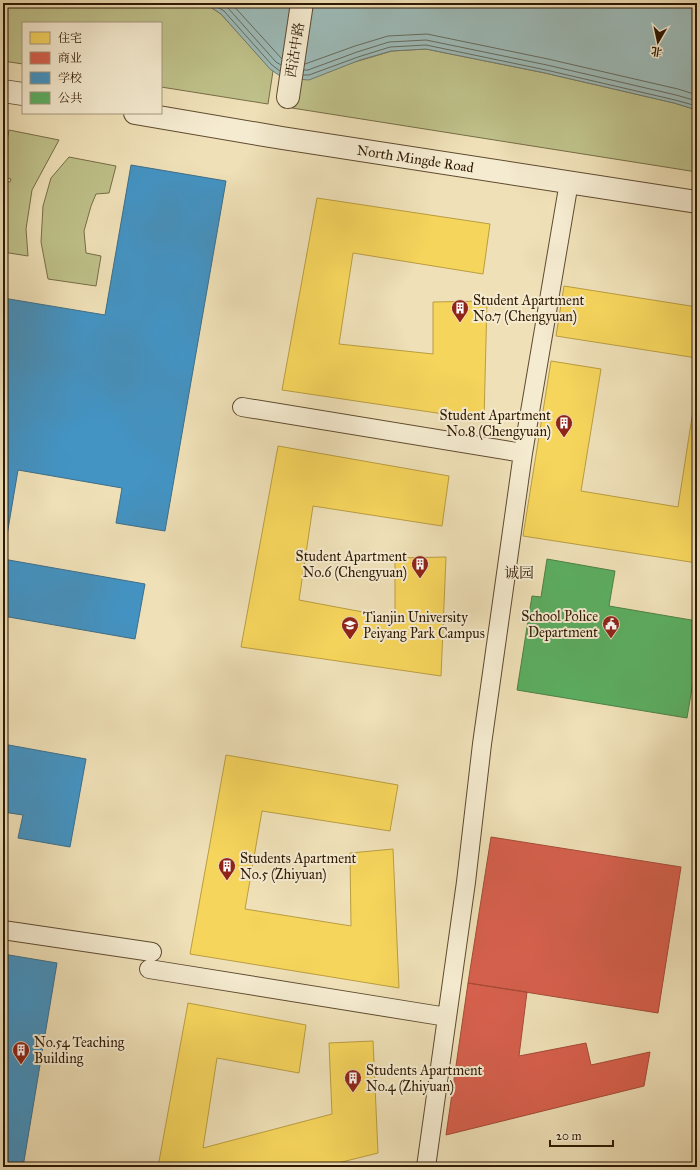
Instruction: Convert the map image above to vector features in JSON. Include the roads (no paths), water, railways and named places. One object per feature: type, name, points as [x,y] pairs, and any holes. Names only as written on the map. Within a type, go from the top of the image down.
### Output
[{"type":"street","name":"西沽中路","points":[[288,97],[302,3]]},
{"type":"street","points":[[3,91],[22,94]]},
{"type":"street","name":"North Mingde Road","points":[[141,114],[282,138],[697,202]]},
{"type":"street","points":[[426,1167],[466,882],[482,744],[524,453],[570,182]]},
{"type":"street","points":[[242,407],[524,453]]},
{"type":"street","points":[[3,930],[150,961],[447,1017]]},
{"type":"water","points":[[200,3],[697,3],[697,110],[674,103],[545,73],[426,49],[391,51],[360,60],[309,80],[283,78],[270,69],[221,14],[206,4]]},
{"type":"place","name":"Student Apartment No.7 (Chengyuan)","points":[[460,323]]},
{"type":"place","name":"Student Apartment No.8 (Chengyuan)","points":[[564,438]]},
{"type":"place","name":"Student Apartment No.6 (Chengyuan)","points":[[420,579]]},
{"type":"place","name":"School Police Department","points":[[611,639]]},
{"type":"place","name":"Tianjin University Peiyang Park Campus","points":[[350,640]]},
{"type":"place","name":"Students Apartment No.5 (Zhiyuan)","points":[[227,881]]},
{"type":"place","name":"No.54 Teaching Building","points":[[21,1065]]},
{"type":"place","name":"Students Apartment No.4 (Zhiyuan)","points":[[353,1093]]},
{"type":"district","name":"诚园","points":[[519,573]]}]
